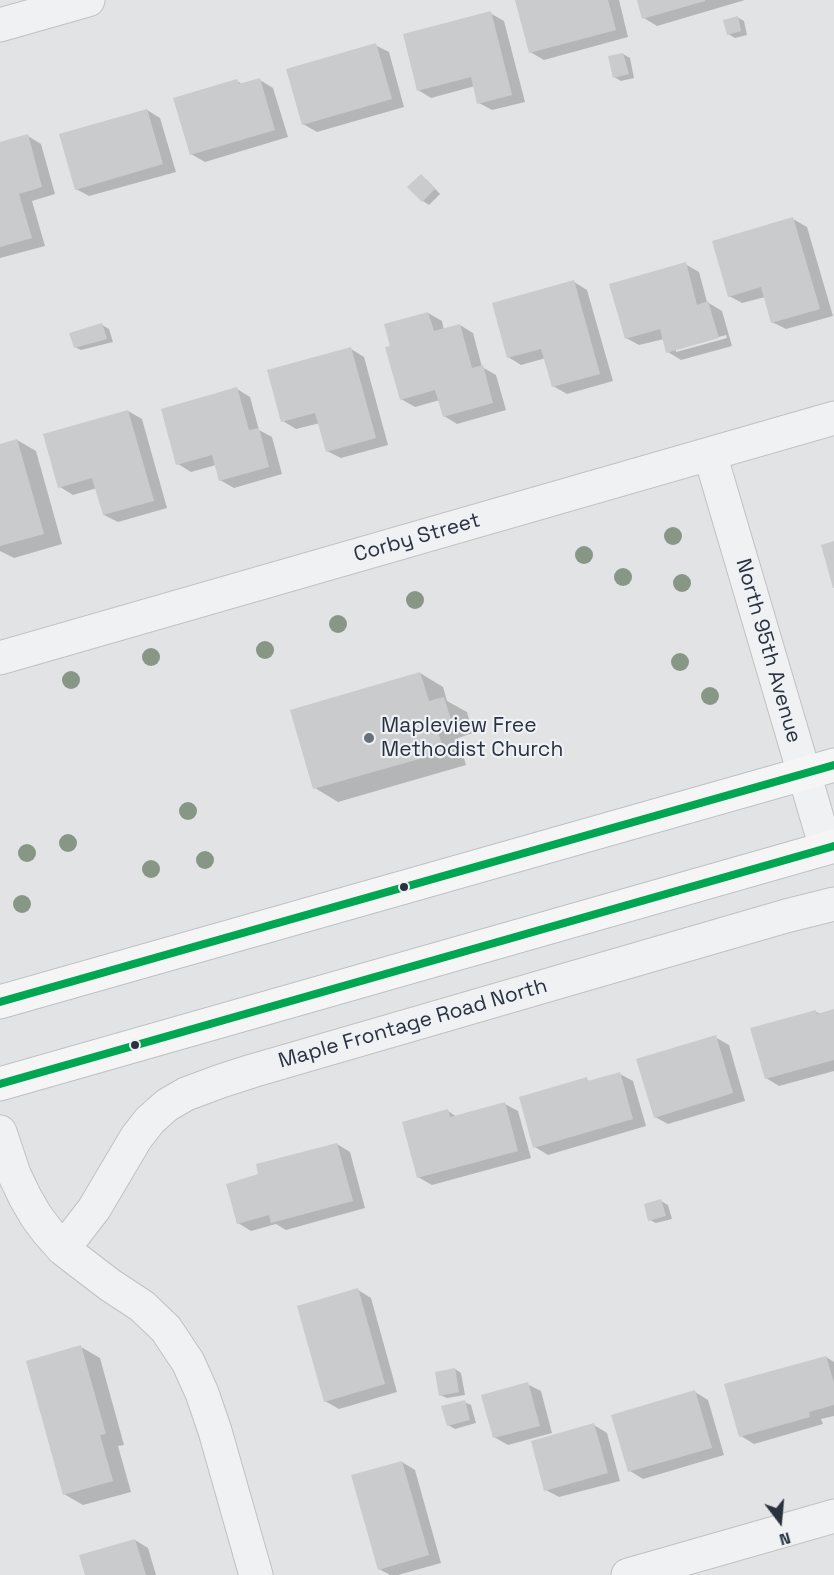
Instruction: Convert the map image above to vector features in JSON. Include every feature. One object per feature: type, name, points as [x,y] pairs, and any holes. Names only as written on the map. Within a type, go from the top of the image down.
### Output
[{"type":"main road","points":[[0,1002],[819,769]]},
{"type":"main road","points":[[0,1084],[830,847]]},
{"type":"street","points":[[0,25],[88,0]]},
{"type":"street","name":"Corby Street","points":[[0,658],[834,418]]},
{"type":"street","name":"North 95th Avenue","points":[[710,454],[819,769],[830,847]]},
{"type":"street","name":"Maple Frontage Road North","points":[[63,1249],[94,1209],[136,1138],[150,1120],[167,1105],[186,1094],[252,1071],[834,904]]},
{"type":"street","points":[[0,1132],[14,1174],[36,1216],[63,1249],[142,1306],[166,1329],[188,1362],[215,1431],[256,1575]]},
{"type":"street","points":[[628,1575],[834,1516]]},
{"type":"building","points":[[515,0],[608,0],[616,30],[529,53]]},
{"type":"building","points":[[637,0],[705,0],[705,1],[642,19]]},
{"type":"building","points":[[491,11],[512,95],[477,104],[471,77],[417,91],[403,34]]},
{"type":"building","points":[[738,16],[741,31],[727,35],[723,20]]},
{"type":"building","points":[[376,43],[392,99],[302,125],[286,69]]},
{"type":"building","points":[[623,53],[629,74],[613,78],[608,56]]},
{"type":"building","points":[[260,78],[275,130],[190,155],[173,98],[237,79],[239,84]]},
{"type":"building","points":[[147,109],[163,164],[75,190],[59,134]]},
{"type":"building","points":[[28,134],[42,187],[19,194],[32,238],[0,247],[0,142]]},
{"type":"building","points":[[421,174],[435,189],[422,202],[407,187]]},
{"type":"building","points":[[793,217],[820,309],[771,323],[761,287],[728,297],[712,241]]},
{"type":"building","points":[[686,262],[697,305],[708,301],[719,338],[666,353],[660,329],[625,339],[609,284]]},
{"type":"building","points":[[574,280],[600,374],[552,387],[541,349],[507,358],[492,303]]},
{"type":"building","points":[[428,312],[434,331],[460,324],[472,368],[483,365],[493,403],[443,417],[435,390],[400,400],[385,347],[390,346],[384,324]]},
{"type":"building","points":[[102,323],[107,339],[74,348],[69,333]]},
{"type":"building","points":[[351,347],[376,438],[326,452],[315,413],[281,422],[267,370]]},
{"type":"building","points":[[237,387],[249,430],[259,428],[269,467],[219,481],[212,455],[176,465],[161,409]]},
{"type":"building","points":[[128,410],[154,501],[103,515],[92,478],[58,488],[43,434]]},
{"type":"building","points":[[17,439],[44,534],[0,546],[0,444]]},
{"type":"building","points":[[834,541],[834,588],[833,588],[821,545]]},
{"type":"building","name":"Mapleview Free Methodist Church","points":[[420,672],[429,701],[444,697],[451,720],[436,725],[444,752],[313,789],[290,710]]},
{"type":"building","points":[[834,1009],[834,1060],[765,1079],[750,1028],[816,1010],[817,1014]]},
{"type":"building","points":[[716,1035],[733,1093],[654,1118],[636,1059]]},
{"type":"building","points":[[620,1072],[633,1119],[533,1148],[519,1097],[587,1077],[588,1081]]},
{"type":"building","points":[[505,1102],[518,1151],[417,1178],[402,1122],[448,1109],[450,1117]]},
{"type":"building","points":[[337,1143],[353,1201],[271,1223],[269,1215],[237,1224],[226,1184],[258,1174],[256,1164]]},
{"type":"building","points":[[661,1199],[666,1216],[648,1221],[644,1204]]},
{"type":"building","points":[[358,1288],[385,1384],[324,1402],[297,1306]]},
{"type":"building","points":[[81,1345],[106,1434],[100,1435],[113,1481],[63,1495],[26,1361]]},
{"type":"building","points":[[826,1356],[834,1383],[834,1405],[809,1412],[810,1417],[739,1437],[724,1384]]},
{"type":"building","points":[[455,1368],[459,1392],[439,1396],[435,1372]]},
{"type":"building","points":[[528,1382],[540,1426],[493,1438],[481,1395]]},
{"type":"building","points":[[695,1390],[712,1448],[628,1472],[611,1415]]},
{"type":"building","points":[[465,1400],[470,1420],[447,1426],[441,1406]]},
{"type":"building","points":[[594,1423],[608,1473],[544,1491],[531,1441]]},
{"type":"building","points":[[402,1461],[429,1555],[378,1570],[351,1475]]},
{"type":"building","points":[[135,1539],[146,1575],[85,1575],[79,1555]]},
{"type":"transit line","points":[[0,1002],[834,765]]},
{"type":"transit line","points":[[0,1084],[834,846]]},
{"type":"place","name":"Mapleview Free Methodist Church","points":[[369,738]]}]
